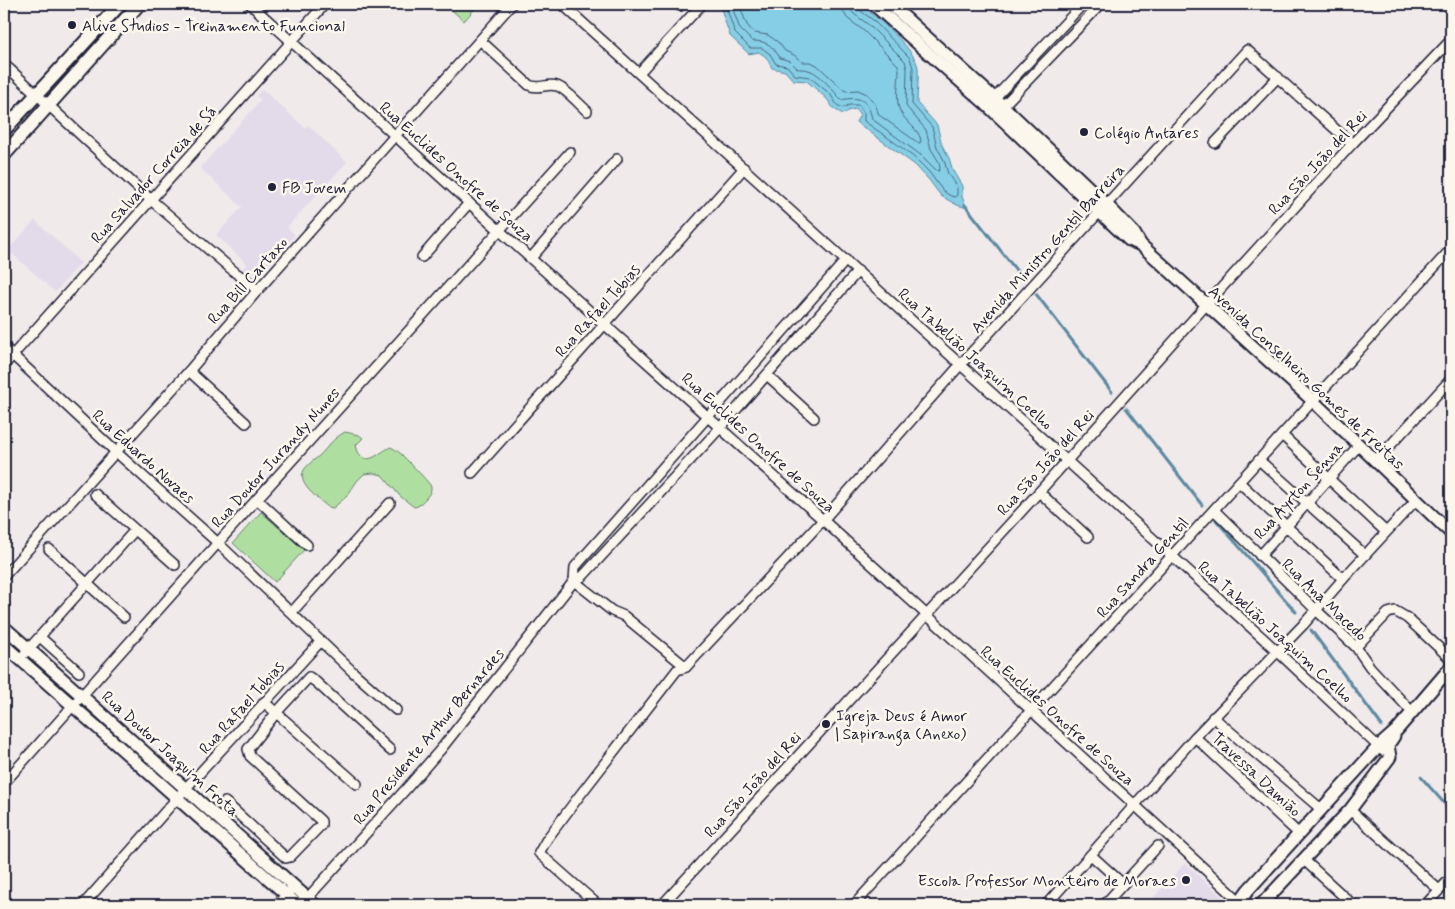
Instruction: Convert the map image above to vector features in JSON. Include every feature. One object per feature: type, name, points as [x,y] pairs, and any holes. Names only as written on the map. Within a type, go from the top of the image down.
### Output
[{"type":"main road","points":[[4,130],[120,4]]},
{"type":"main road","points":[[4,155],[139,4]]},
{"type":"street","name":"Rua Euclides Onofre de Souza","points":[[250,4],[823,520],[1241,904]]},
{"type":"street","name":"Rua Salvador Correia de Sá","points":[[4,365],[325,4]]},
{"type":"street","name":"Rua Bill Cartaxo","points":[[4,576],[189,371],[257,291],[512,4]]},
{"type":"street","name":"Rua Tabelião Joaquim Coelho","points":[[562,4],[1277,650],[1390,757]]},
{"type":"street","points":[[639,74],[702,4]]},
{"type":"street","name":"Avenida Conselheiro Gomes de Freitas","points":[[873,4],[890,7],[1104,209],[1134,233],[1141,245],[1313,402],[1451,533]]},
{"type":"street","points":[[995,106],[1083,4]]},
{"type":"street","points":[[995,106],[1101,4]]},
{"type":"street","name":"Rua São João del Rei","points":[[662,905],[1039,492],[1352,144],[1451,40]]},
{"type":"street","points":[[481,41],[529,86],[535,88],[556,86],[565,91],[587,111]]},
{"type":"street","name":"Avenida Ministro Gentil Barreira","points":[[598,905],[539,853],[546,839],[677,670],[686,667],[823,520],[1247,50],[1278,77]]},
{"type":"street","points":[[4,64],[151,200],[249,282],[257,291]]},
{"type":"street","points":[[1215,143],[1278,77],[1352,144]]},
{"type":"street","name":"Rua Doutor Jurandy Nunes","points":[[4,783],[570,152]]},
{"type":"street","points":[[531,258],[618,159]]},
{"type":"street","name":"Rua Rafael Tobias","points":[[472,473],[744,168]]},
{"type":"street","points":[[422,257],[469,203]]},
{"type":"street","name":"Rua Sandra Gentil","points":[[854,905],[1451,249]]},
{"type":"street","name":"Rua Presidente Arthur Bernardes","points":[[574,581],[575,567],[846,260]]},
{"type":"street","name":"Rua Presidente Arthur Bernardes","points":[[305,903],[441,749],[574,581],[583,576],[720,428],[858,271]]},
{"type":"street","name":"Rua Eduardo Novaes","points":[[4,347],[116,452],[218,543],[353,672],[396,710]]},
{"type":"street","points":[[189,371],[246,423]]},
{"type":"street","points":[[767,375],[814,418]]},
{"type":"street","points":[[1376,461],[1451,380]]},
{"type":"street","points":[[1282,435],[1386,532]]},
{"type":"street","name":"Rua Ayrton Senna","points":[[1260,556],[1359,445]]},
{"type":"street","points":[[1259,460],[1365,555]]},
{"type":"street","points":[[1239,482],[1343,579]]},
{"type":"street","points":[[1039,492],[1088,537]]},
{"type":"street","points":[[95,494],[175,565]]},
{"type":"street","points":[[257,499],[307,545]]},
{"type":"street","points":[[1046,905],[1195,737],[1316,610],[1416,500]]},
{"type":"street","points":[[292,612],[390,503]]},
{"type":"street","name":"Rua Ana Macedo","points":[[1214,510],[1356,647],[1370,667],[1412,712]]},
{"type":"street","points":[[20,659],[135,530]]},
{"type":"street","points":[[49,549],[124,617]]},
{"type":"street","points":[[574,581],[612,611],[624,616],[686,667]]},
{"type":"street","points":[[1356,647],[1388,613],[1395,611],[1407,618],[1451,659]]},
{"type":"street","name":"Rua Doutor Joaquim Frota","points":[[4,627],[186,788],[290,890]]},
{"type":"street","points":[[40,637],[79,672]]},
{"type":"street","name":"Rua Rafael Tobias","points":[[83,905],[186,788],[322,641]]},
{"type":"street","name":"Rua Doutor Joaquim Frota","points":[[4,645],[178,799],[305,903]]},
{"type":"street","points":[[1254,905],[1241,904],[1248,890],[1379,746],[1397,730],[1451,667]]},
{"type":"street","points":[[225,802],[286,858],[290,857],[321,825],[321,821],[250,756],[248,749],[276,713],[310,678],[390,750]]},
{"type":"street","points":[[264,702],[357,784]]},
{"type":"street","points":[[1214,717],[1321,809]]},
{"type":"street","points":[[1261,905],[1350,810],[1390,757],[1388,746],[1397,730]]},
{"type":"street","name":"Travessa Damião","points":[[1195,737],[1299,834]]},
{"type":"street","points":[[1350,810],[1438,890]]},
{"type":"street","points":[[1104,905],[1158,846]]},
{"type":"street","points":[[1091,855],[1123,884]]},
{"type":"street","points":[[1303,859],[1353,905]]},
{"type":"street","points":[[1425,905],[1451,878]]},
{"type":"street","points":[[277,905],[290,890]]},
{"type":"shaded area","name":"FB Jovem","points":[[262,89],[305,128],[308,125],[347,162],[287,227],[295,235],[259,273],[247,274],[242,269],[247,264],[216,235],[242,207],[200,168],[261,100],[256,96]]},
{"type":"shaded area","points":[[35,220],[81,263],[55,292],[8,250]]},
{"type":"shaded area","name":"Escola Professor Monteiro de Moraes","points":[[1185,863],[1222,897],[1222,905],[1147,905]]},
{"type":"green space","points":[[445,4],[479,4],[464,21]]},
{"type":"green space","points":[[345,432],[359,435],[363,438],[356,445],[359,454],[365,458],[372,458],[391,447],[400,453],[430,485],[431,490],[427,497],[418,506],[414,507],[400,496],[382,475],[373,473],[364,474],[347,496],[333,508],[328,507],[310,491],[303,481],[302,475],[307,466]]},
{"type":"green space","points":[[261,512],[304,550],[275,582],[233,543]]},
{"type":"water","points":[[721,4],[859,4],[874,16],[902,42],[916,60],[918,68],[917,103],[937,125],[942,145],[953,171],[962,186],[962,197],[967,208],[941,196],[915,165],[856,122],[860,115],[856,109],[843,114],[834,109],[827,99],[807,81],[793,80],[785,71],[772,68],[766,57],[759,52],[749,54],[730,36],[720,6]]},
{"type":"waterway","points":[[965,205],[1023,279]]},
{"type":"waterway","points":[[1036,294],[1112,392]]},
{"type":"waterway","points":[[1126,408],[1202,505]]},
{"type":"waterway","points":[[1216,520],[1296,612]]},
{"type":"waterway","points":[[1311,630],[1382,726]]},
{"type":"waterway","points":[[1421,777],[1451,811]]},
{"type":"place","name":"Alive Studios - Treinamento Funcional","points":[[72,25]]},
{"type":"place","name":"Colégio Antares","points":[[1084,132]]},
{"type":"place","name":"FB Jovem","points":[[272,187]]},
{"type":"place","name":"Igreja Deus é Amor | Sapiranga (Anexo)","points":[[826,724]]},
{"type":"place","name":"Escola Professor Monteiro de Moraes","points":[[1186,880]]}]
